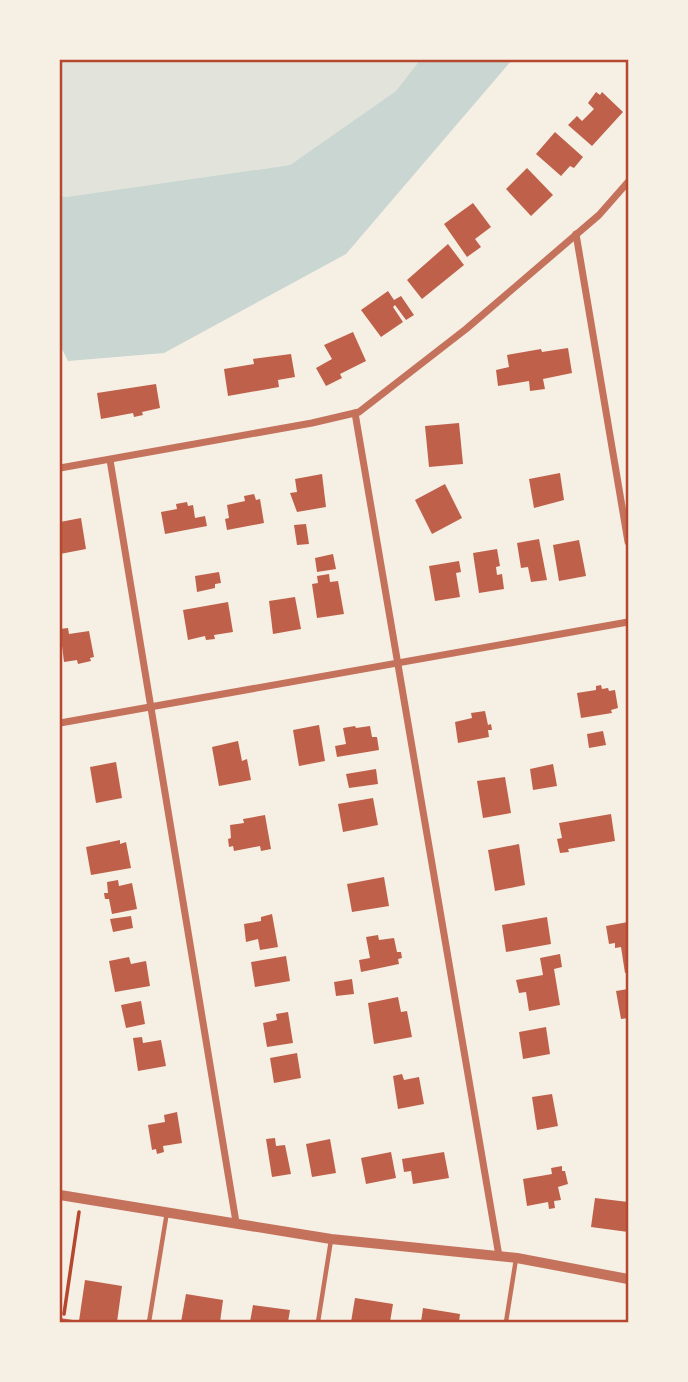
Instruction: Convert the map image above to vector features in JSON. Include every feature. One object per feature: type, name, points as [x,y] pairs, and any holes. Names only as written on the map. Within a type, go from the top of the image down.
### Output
[{"type":"street","points":[[60,468],[313,423],[359,412],[466,329],[598,215],[628,182]]},
{"type":"street","points":[[576,234],[628,542]]},
{"type":"street","points":[[355,413],[499,1256]]},
{"type":"street","points":[[110,460],[236,1222]]},
{"type":"street","points":[[60,723],[628,622]]},
{"type":"street","points":[[60,1195],[331,1239],[517,1258],[628,1279]]},
{"type":"lane","points":[[149,1322],[167,1211]]},
{"type":"lane","points":[[318,1322],[331,1239]]},
{"type":"lane","points":[[506,1322],[517,1258]]},
{"type":"path","points":[[64,1314],[81,1198]]},
{"type":"shaded area","points":[[60,60],[420,60],[396,91],[290,165],[65,197],[60,196]]},
{"type":"shaded area","points":[[420,60],[512,60],[346,254],[164,353],[68,361],[60,345],[60,196],[290,165],[396,91]]},
{"type":"building","points":[[596,92],[600,95],[602,92],[623,112],[592,146],[568,125],[577,116],[582,121],[594,109],[588,103]]},
{"type":"building","points":[[555,132],[583,157],[574,168],[570,166],[561,176],[536,154]]},
{"type":"building","points":[[527,168],[553,195],[531,216],[506,189]]},
{"type":"building","points":[[473,203],[491,227],[475,239],[481,247],[467,257],[444,224]]},
{"type":"building","points":[[448,244],[464,265],[422,299],[407,280]]},
{"type":"building","points":[[388,291],[394,300],[401,296],[414,315],[406,320],[395,305],[393,307],[403,322],[381,337],[361,310]]},
{"type":"building","points":[[353,332],[366,361],[340,374],[342,378],[326,386],[316,368],[332,359],[324,345]]},
{"type":"building","points":[[568,348],[572,373],[543,379],[545,389],[530,391],[529,381],[498,386],[496,370],[509,367],[507,355]]},
{"type":"building","points":[[291,354],[295,377],[278,380],[279,387],[228,396],[224,369],[254,364],[253,359]]},
{"type":"building","points":[[156,384],[160,408],[142,412],[143,415],[134,417],[133,413],[101,419],[97,393]]},
{"type":"building","points":[[459,423],[463,464],[429,467],[425,426]]},
{"type":"building","points":[[560,473],[564,500],[534,508],[529,479]]},
{"type":"building","points":[[322,474],[326,507],[297,512],[290,493],[297,492],[295,479]]},
{"type":"building","points":[[445,484],[462,518],[432,534],[415,500]]},
{"type":"building","points":[[254,494],[256,500],[260,499],[264,523],[227,530],[227,505],[245,501],[244,496]]},
{"type":"building","points":[[187,502],[188,506],[193,505],[195,518],[205,516],[207,526],[165,534],[161,512],[177,509],[176,504]]},
{"type":"building","points":[[81,518],[86,549],[60,554],[60,522]]},
{"type":"building","points":[[306,524],[309,544],[297,545],[294,525]]},
{"type":"building","points":[[539,539],[547,580],[531,582],[528,567],[521,568],[517,543]]},
{"type":"building","points":[[579,540],[586,576],[559,581],[553,545]]},
{"type":"building","points":[[497,549],[500,566],[496,567],[497,575],[502,574],[504,589],[479,593],[473,553]]},
{"type":"building","points":[[333,554],[336,569],[317,572],[315,558]]},
{"type":"building","points":[[459,561],[461,572],[456,573],[460,597],[435,601],[429,566]]},
{"type":"building","points":[[219,572],[221,583],[215,584],[215,588],[197,592],[195,576]]},
{"type":"building","points":[[329,574],[330,582],[338,581],[344,614],[317,618],[312,584],[318,583],[317,576]]},
{"type":"building","points":[[295,597],[301,629],[273,634],[269,601]]},
{"type":"building","points":[[228,602],[233,632],[214,635],[215,639],[206,640],[205,636],[188,640],[183,610]]},
{"type":"building","points":[[68,628],[69,634],[89,631],[94,657],[90,658],[91,661],[78,664],[77,660],[64,662],[60,629]]},
{"type":"building","points":[[601,685],[602,689],[615,690],[618,708],[611,710],[612,713],[581,718],[577,693],[596,690],[596,686]]},
{"type":"building","points":[[485,711],[492,730],[488,730],[489,737],[458,743],[455,722],[472,718],[471,713]]},
{"type":"building","points":[[319,725],[325,761],[299,766],[293,730]]},
{"type":"building","points":[[370,726],[372,737],[377,737],[379,750],[337,757],[335,746],[346,744],[343,728]]},
{"type":"building","points":[[603,731],[606,745],[589,748],[587,734]]},
{"type":"building","points":[[238,741],[242,761],[247,759],[251,780],[219,786],[212,747]]},
{"type":"building","points":[[116,762],[122,798],[96,803],[90,767]]},
{"type":"building","points":[[553,764],[557,786],[533,790],[530,769]]},
{"type":"building","points":[[376,769],[378,784],[349,788],[346,774]]},
{"type":"building","points":[[505,777],[511,813],[483,818],[477,781]]},
{"type":"building","points":[[373,798],[378,825],[343,832],[338,804]]},
{"type":"building","points":[[611,814],[615,841],[568,849],[569,852],[560,853],[557,839],[562,838],[559,823]]},
{"type":"building","points":[[265,815],[271,849],[261,851],[260,846],[234,851],[233,846],[229,847],[230,825],[244,823],[243,819]]},
{"type":"building","points":[[120,840],[120,844],[126,842],[131,868],[91,875],[86,847]]},
{"type":"building","points":[[519,844],[525,885],[495,891],[488,850]]},
{"type":"building","points":[[384,877],[389,906],[352,912],[347,884]]},
{"type":"building","points":[[118,880],[119,886],[132,883],[137,909],[112,914],[109,899],[105,899],[104,893],[108,893],[107,882]]},
{"type":"building","points":[[272,914],[278,947],[260,950],[258,939],[246,942],[244,924],[261,921],[261,917]]},
{"type":"building","points":[[131,916],[133,928],[113,932],[110,919]]},
{"type":"building","points":[[547,917],[551,944],[506,952],[502,925]]},
{"type":"building","points":[[628,922],[628,972],[625,973],[621,947],[615,948],[615,943],[609,944],[606,926]]},
{"type":"building","points":[[378,935],[379,940],[394,938],[397,952],[401,952],[402,958],[398,959],[399,964],[361,972],[359,960],[370,958],[366,937]]},
{"type":"building","points":[[560,954],[562,967],[554,969],[560,1005],[529,1011],[526,992],[519,993],[516,980],[543,975],[540,958]]},
{"type":"building","points":[[286,956],[290,981],[255,987],[251,962]]},
{"type":"building","points":[[129,957],[131,964],[146,961],[150,986],[115,992],[109,961]]},
{"type":"building","points":[[352,979],[354,994],[336,996],[334,982]]},
{"type":"building","points":[[628,989],[628,1018],[621,1019],[616,991]]},
{"type":"building","points":[[398,997],[401,1012],[407,1011],[412,1037],[374,1044],[368,1003]]},
{"type":"building","points":[[141,1001],[145,1024],[126,1028],[121,1005]]},
{"type":"building","points":[[288,1012],[293,1043],[267,1047],[263,1023],[277,1020],[276,1014]]},
{"type":"building","points":[[546,1027],[550,1054],[523,1059],[519,1032]]},
{"type":"building","points":[[142,1037],[143,1043],[161,1040],[166,1066],[138,1071],[133,1038]]},
{"type":"building","points":[[297,1053],[301,1078],[274,1083],[270,1058]]},
{"type":"building","points":[[402,1074],[404,1080],[419,1077],[424,1104],[398,1109],[393,1076]]},
{"type":"building","points":[[552,1094],[558,1126],[537,1130],[532,1097]]},
{"type":"building","points":[[177,1112],[182,1143],[163,1146],[164,1152],[157,1154],[156,1149],[152,1150],[148,1125],[165,1122],[164,1115]]},
{"type":"building","points":[[275,1138],[276,1146],[285,1145],[291,1174],[272,1177],[266,1139]]},
{"type":"building","points":[[330,1139],[336,1173],[312,1177],[306,1144]]},
{"type":"building","points":[[391,1152],[396,1178],[366,1184],[361,1158]]},
{"type":"building","points":[[444,1152],[449,1178],[413,1184],[411,1171],[404,1172],[402,1159]]},
{"type":"building","points":[[562,1166],[568,1184],[558,1187],[561,1200],[554,1201],[555,1208],[549,1209],[548,1202],[527,1206],[523,1179],[552,1174],[551,1168]]},
{"type":"building","points":[[595,1198],[628,1202],[628,1232],[591,1227]]},
{"type":"building","points":[[85,1280],[122,1286],[117,1322],[60,1322],[60,1318],[79,1321]]},
{"type":"building","points":[[186,1294],[223,1300],[220,1322],[181,1322]]},
{"type":"building","points":[[355,1298],[393,1304],[390,1322],[351,1322]]},
{"type":"building","points":[[253,1305],[290,1310],[288,1322],[250,1322]]},
{"type":"building","points":[[423,1308],[460,1314],[459,1322],[421,1322]]}]
